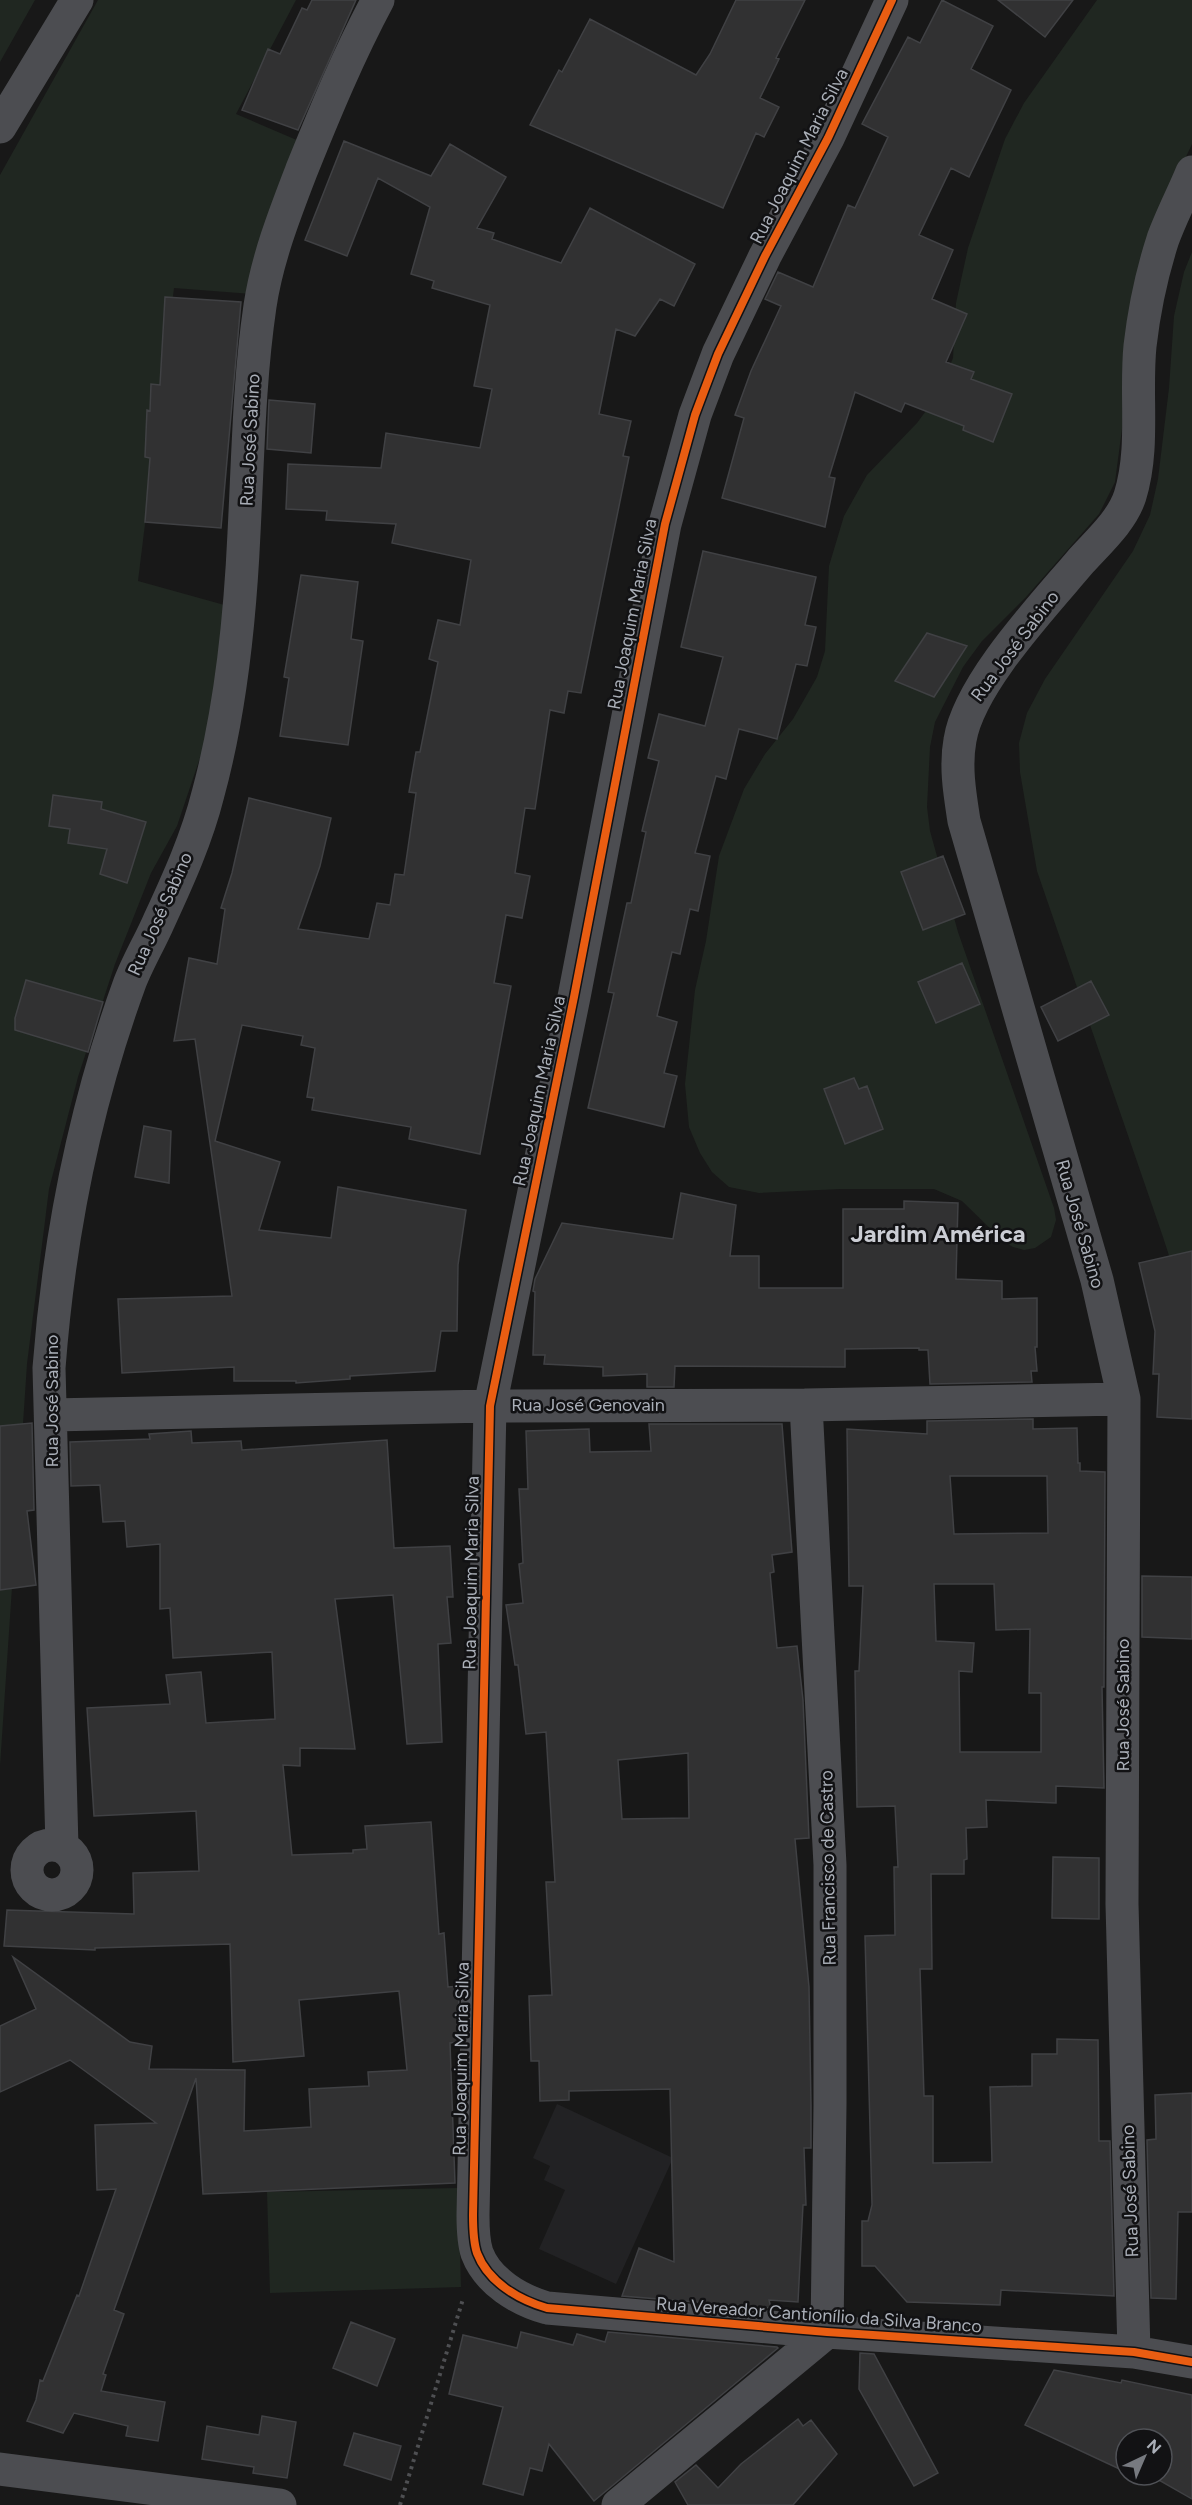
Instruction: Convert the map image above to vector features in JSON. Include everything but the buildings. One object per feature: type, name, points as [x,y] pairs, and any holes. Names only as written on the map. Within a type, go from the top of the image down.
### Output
[{"type":"street","points":[[0,127],[77,0]]},
{"type":"street","name":"Rua José Sabino","points":[[62,1847],[49,1368],[53,1318],[71,1192],[106,1047],[131,980],[183,865],[208,796],[228,702],[238,624],[251,400],[261,304],[271,257],[293,193],[362,29],[378,0]]},
{"type":"street","name":"Rua Joaquim Maria Silva","points":[[476,2247],[473,2203],[490,1406],[574,997],[665,524],[695,415],[718,354],[765,256],[828,138],[892,0]]},
{"type":"street","name":"Rua José Sabino","points":[[1134,2352],[1122,1904],[1124,1399],[1097,1280],[964,821],[959,791],[960,740],[968,711],[978,692],[1035,616],[1118,519],[1130,497],[1135,473],[1140,348],[1146,309],[1164,239],[1192,172]]},
{"type":"street","name":"Rua José Genovain","points":[[51,1415],[490,1406],[806,1405],[1124,1399]]},
{"type":"street","name":"Rua Francisco de Castro","points":[[806,1405],[830,1865],[827,2332]]},
{"type":"street","name":"Rua Vereador Cantionílio da Silva Branco","points":[[476,2247],[494,2279],[507,2290],[533,2304],[547,2307],[827,2332],[1134,2352],[1192,2362]]},
{"type":"street","points":[[618,2505],[827,2332]]},
{"type":"street","points":[[0,2469],[280,2505]]},
{"type":"path","points":[[400,2505],[476,2247]]},
{"type":"shaded area","points":[[0,0],[35,0],[0,62]]},
{"type":"shaded area","points":[[98,0],[296,0],[236,114],[299,141],[252,294],[174,288],[138,581],[228,606],[207,737],[177,826],[151,873],[115,964],[78,1077],[49,1189],[27,1364],[0,1766],[0,175]]},
{"type":"shaded area","points":[[1097,0],[1192,0],[1192,144],[1156,220],[1125,406],[1115,482],[1099,514],[1026,597],[982,641],[963,667],[935,722],[930,747],[927,807],[930,831],[958,932],[1054,1208],[1056,1220],[1051,1237],[1035,1248],[1024,1250],[1003,1241],[962,1201],[934,1189],[840,1189],[759,1193],[729,1187],[712,1172],[700,1153],[689,1127],[685,1084],[695,990],[706,941],[719,856],[744,789],[765,754],[793,719],[817,677],[825,651],[829,566],[844,516],[867,475],[917,423],[937,396],[953,358],[956,303],[968,248],[1005,139],[1024,103]]},
{"type":"shaded area","points":[[1192,252],[1192,1341],[1188,1314],[1163,1237],[1037,871],[1020,772],[1019,743],[1027,713],[1045,679],[1133,551],[1150,515],[1158,479],[1169,388],[1174,316],[1184,272]]},
{"type":"shaded area","points":[[557,2104],[673,2158],[616,2284],[539,2249],[565,2190],[544,2180],[550,2166],[533,2158]]},
{"type":"shaded area","points":[[458,2188],[461,2287],[270,2293],[267,2192]]},
{"type":"cycle path","points":[[892,0],[828,138],[765,256],[718,354],[695,415],[665,524],[574,997],[490,1406],[474,2239],[482,2263],[497,2281],[515,2295],[547,2308],[827,2332],[1134,2352],[1192,2362]]},
{"type":"district","name":"Jardim América","points":[[938,1233]]}]
